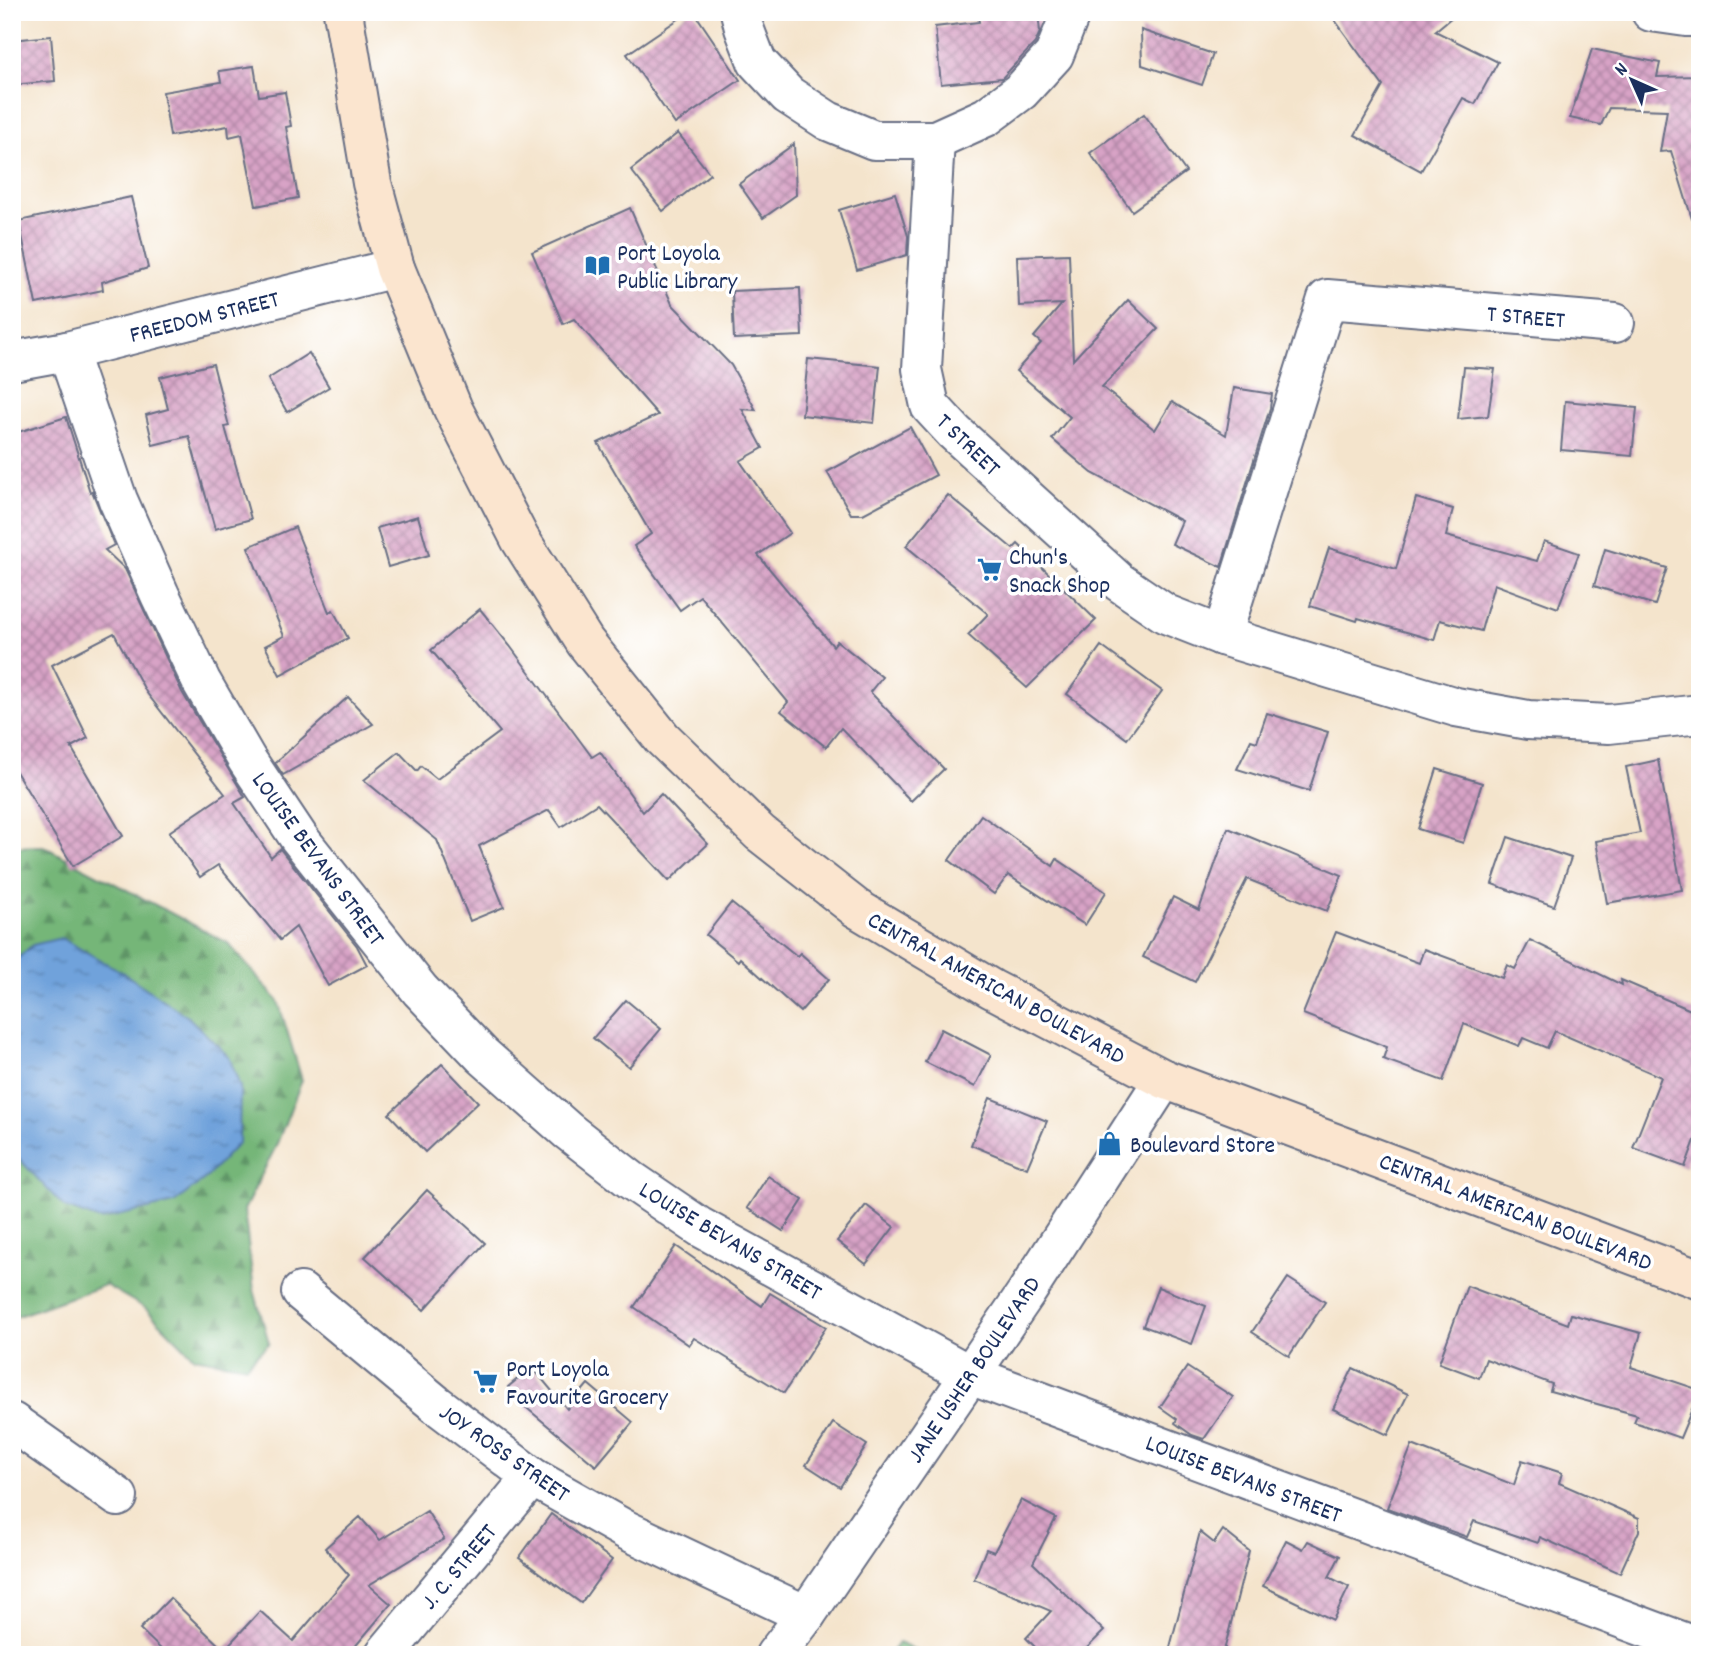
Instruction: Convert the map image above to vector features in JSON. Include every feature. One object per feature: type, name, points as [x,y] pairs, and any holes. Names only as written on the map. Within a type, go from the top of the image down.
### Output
[{"type":"main road","name":"CENTRAL AMERICAN BOULEVARD","points":[[343,12],[372,183],[395,268],[453,409],[520,539],[585,642],[662,738],[760,832],[856,908],[992,989],[1164,1079],[1700,1280]]},
{"type":"street","points":[[740,12],[757,62],[788,94],[828,121],[874,140],[935,140],[986,117],[1021,91],[1054,55],[1071,12]]},
{"type":"street","points":[[1651,12],[1700,17]]},
{"type":"street","name":"T STREET","points":[[935,140],[922,369],[930,406],[954,432],[1119,582],[1166,614],[1222,636],[1456,707],[1528,720],[1609,724],[1700,714]]},
{"type":"street","name":"FREEDOM STREET","points":[[12,361],[66,351],[395,268]]},
{"type":"street","name":"T STREET","points":[[1222,636],[1327,299],[1615,323]]},
{"type":"street","name":"LOUISE BEVANS STREET","points":[[66,351],[118,500],[160,596],[201,681],[247,760],[299,838],[420,990],[482,1055],[568,1131],[631,1180],[700,1227],[970,1375],[1700,1648]]},
{"type":"street","name":"JANE USHER BOULEVARD","points":[[775,1655],[806,1615],[1026,1293],[1164,1079]]},
{"type":"street","name":"JOY ROSS STREET","points":[[301,1292],[437,1405],[532,1477],[626,1530],[806,1615]]},
{"type":"street","points":[[12,1422],[118,1497]]},
{"type":"street","name":"J. C. STREET","points":[[384,1655],[532,1477]]},
{"type":"green space","points":[[43,846],[228,943],[278,1001],[302,1080],[276,1146],[244,1210],[254,1290],[269,1343],[246,1366],[194,1357],[145,1308],[105,1285],[12,1318],[12,1151],[20,1161],[240,1087],[229,1057],[188,1017],[33,945],[12,963],[12,847]]},
{"type":"green space","points":[[898,1643],[928,1655],[889,1655]]},
{"type":"water","points":[[61,938],[122,972],[188,1017],[229,1057],[240,1087],[239,1142],[208,1176],[174,1203],[100,1220],[64,1207],[12,1151],[12,963],[33,945]]},
{"type":"building","points":[[689,12],[694,12],[740,80],[675,124],[627,54]]},
{"type":"building","points":[[977,12],[1008,12],[1009,17],[1038,13],[1040,32],[1035,43],[1002,78],[941,84],[935,27],[979,22]]},
{"type":"building","points":[[1329,12],[1458,12],[1435,31],[1498,62],[1475,104],[1463,98],[1421,171],[1355,135],[1383,86]]},
{"type":"building","points":[[1141,30],[1213,54],[1202,85],[1142,65]]},
{"type":"building","points":[[51,36],[55,81],[12,85],[12,40]]},
{"type":"building","points":[[1592,49],[1660,63],[1657,77],[1700,76],[1700,218],[1692,219],[1671,151],[1660,152],[1667,110],[1609,108],[1601,125],[1570,118]]},
{"type":"building","points":[[254,66],[259,96],[285,92],[291,126],[286,127],[298,198],[256,206],[242,134],[229,137],[228,126],[170,136],[163,92],[221,82],[219,71]]},
{"type":"building","points":[[1144,114],[1186,172],[1132,211],[1090,153]]},
{"type":"building","points":[[678,133],[710,174],[663,211],[631,170]]},
{"type":"building","points":[[794,144],[796,195],[763,218],[739,184]]},
{"type":"building","points":[[895,193],[908,236],[907,255],[857,270],[839,210]]},
{"type":"building","points":[[131,197],[148,268],[102,282],[103,290],[36,304],[19,221]]},
{"type":"building","points":[[630,208],[672,304],[731,365],[756,410],[742,409],[763,448],[740,461],[790,533],[758,555],[833,646],[837,641],[882,677],[870,692],[944,769],[911,801],[841,728],[826,747],[781,711],[788,702],[700,596],[680,610],[634,546],[651,534],[598,443],[658,415],[574,319],[563,324],[532,252]]},
{"type":"building","points":[[1069,254],[1073,360],[1128,300],[1158,329],[1102,387],[1155,430],[1172,402],[1226,435],[1234,388],[1272,394],[1221,567],[1172,544],[1182,521],[1092,473],[1052,439],[1070,417],[1016,371],[1041,343],[1034,337],[1062,304],[1019,306],[1017,256]]},
{"type":"building","points":[[800,288],[802,336],[734,339],[732,291]]},
{"type":"building","points":[[309,353],[329,387],[287,412],[268,379]]},
{"type":"building","points":[[808,359],[880,366],[874,423],[802,415]]},
{"type":"building","points":[[213,364],[229,426],[225,427],[251,519],[215,529],[189,436],[153,445],[146,415],[168,409],[160,377]]},
{"type":"building","points":[[1464,367],[1495,369],[1488,416],[1458,419]]},
{"type":"building","points":[[1565,401],[1637,408],[1632,456],[1561,450]]},
{"type":"building","points":[[66,417],[90,492],[92,491],[114,545],[105,550],[125,569],[182,692],[245,797],[234,803],[271,857],[280,849],[357,946],[367,965],[328,986],[296,927],[280,940],[218,865],[200,877],[169,832],[225,794],[146,692],[114,633],[52,665],[88,738],[71,747],[123,836],[73,866],[12,765],[12,434]]},
{"type":"building","points":[[910,427],[936,475],[863,514],[851,514],[827,472]]},
{"type":"building","points":[[948,495],[1013,549],[1018,544],[1096,620],[1027,688],[968,635],[988,614],[906,546]]},
{"type":"building","points":[[1416,498],[1453,509],[1446,536],[1537,561],[1544,541],[1579,553],[1558,608],[1494,584],[1481,631],[1440,620],[1434,640],[1310,606],[1329,548],[1396,569]]},
{"type":"building","points":[[418,516],[429,555],[388,567],[377,528]]},
{"type":"building","points":[[295,527],[329,612],[333,610],[348,638],[280,675],[265,646],[284,636],[248,547]]},
{"type":"building","points":[[1605,549],[1667,568],[1655,605],[1594,586]]},
{"type":"building","points":[[480,609],[592,757],[600,752],[643,812],[661,794],[708,844],[669,881],[597,804],[561,827],[549,810],[479,846],[504,907],[470,921],[437,840],[364,780],[399,752],[417,771],[421,766],[437,779],[500,732],[431,650]]},
{"type":"building","points":[[1101,646],[1162,691],[1127,739],[1067,694]]},
{"type":"building","points":[[348,697],[373,724],[283,775],[275,763]]},
{"type":"building","points":[[1267,713],[1328,732],[1309,791],[1237,769],[1251,740],[1257,742]]},
{"type":"building","points":[[1658,760],[1682,890],[1607,903],[1596,841],[1640,833],[1626,767]]},
{"type":"building","points":[[1437,769],[1482,783],[1463,843],[1418,829]]},
{"type":"building","points":[[981,815],[1053,866],[1057,859],[1106,892],[1085,925],[1008,875],[994,894],[949,860]]},
{"type":"building","points":[[1228,828],[1342,875],[1327,911],[1247,879],[1195,982],[1143,957],[1173,897],[1199,910]]},
{"type":"building","points":[[1508,837],[1571,858],[1554,906],[1492,884]]},
{"type":"building","points":[[731,903],[797,956],[800,953],[829,979],[800,1012],[740,958],[738,961],[706,935]]},
{"type":"building","points":[[1336,932],[1419,963],[1424,949],[1502,978],[1507,965],[1515,969],[1530,940],[1622,985],[1621,980],[1700,1014],[1700,1127],[1685,1167],[1633,1148],[1661,1077],[1555,1031],[1547,1048],[1523,1038],[1519,1046],[1464,1024],[1443,1081],[1383,1059],[1387,1047],[1303,1014]]},
{"type":"building","points":[[626,1000],[661,1029],[629,1067],[593,1038]]},
{"type":"building","points":[[941,1029],[991,1055],[975,1087],[925,1062]]},
{"type":"building","points":[[442,1064],[478,1102],[425,1152],[389,1114]]},
{"type":"building","points":[[990,1098],[1047,1121],[1027,1168],[971,1145]]},
{"type":"building","points":[[768,1176],[803,1200],[783,1231],[747,1208]]},
{"type":"building","points":[[427,1190],[485,1243],[424,1310],[365,1257]]},
{"type":"building","points":[[866,1205],[894,1227],[866,1264],[837,1241]]},
{"type":"building","points":[[676,1246],[762,1306],[770,1293],[826,1327],[784,1393],[694,1338],[689,1345],[634,1307]]},
{"type":"building","points":[[1288,1278],[1325,1302],[1289,1356],[1252,1332]]},
{"type":"building","points":[[1467,1286],[1568,1324],[1571,1314],[1641,1333],[1631,1367],[1700,1390],[1680,1438],[1634,1422],[1637,1415],[1550,1391],[1552,1384],[1486,1359],[1479,1378],[1439,1363]]},
{"type":"building","points":[[1158,1287],[1206,1306],[1192,1344],[1143,1326]]},
{"type":"building","points":[[532,1367],[567,1409],[588,1384],[633,1422],[596,1466],[522,1404],[508,1387]]},
{"type":"building","points":[[1187,1367],[1233,1397],[1204,1439],[1192,1435],[1175,1423],[1177,1419],[1160,1407]]},
{"type":"building","points":[[1353,1368],[1408,1394],[1388,1435],[1333,1409]]},
{"type":"building","points":[[833,1423],[867,1445],[840,1487],[806,1465]]},
{"type":"building","points":[[1412,1445],[1514,1485],[1522,1460],[1562,1473],[1559,1483],[1639,1518],[1639,1531],[1620,1573],[1540,1537],[1538,1543],[1474,1521],[1467,1537],[1387,1508]]},
{"type":"building","points":[[1021,1500],[1056,1518],[1033,1563],[1104,1631],[1080,1655],[1043,1655],[1026,1638],[1051,1611],[974,1579],[986,1549],[994,1552]]},
{"type":"building","points":[[427,1511],[444,1539],[369,1585],[391,1604],[348,1655],[167,1655],[140,1629],[170,1598],[224,1650],[260,1611],[293,1641],[349,1575],[325,1548],[360,1517],[380,1540]]},
{"type":"building","points":[[551,1514],[612,1560],[581,1603],[519,1558]]},
{"type":"building","points":[[1223,1530],[1249,1551],[1223,1655],[1168,1655],[1200,1532],[1214,1543]]},
{"type":"building","points":[[1286,1540],[1303,1549],[1308,1541],[1340,1556],[1329,1577],[1349,1587],[1333,1620],[1263,1586]]},
{"type":"place","name":"Port Loyola Public Library","points":[[597,266]]},
{"type":"place","name":"Chun's Snack Shop","points":[[989,570]]},
{"type":"place","name":"Boulevard Store","points":[[1110,1144]]},
{"type":"place","name":"Port Loyola Favourite Grocery","points":[[486,1382]]}]
